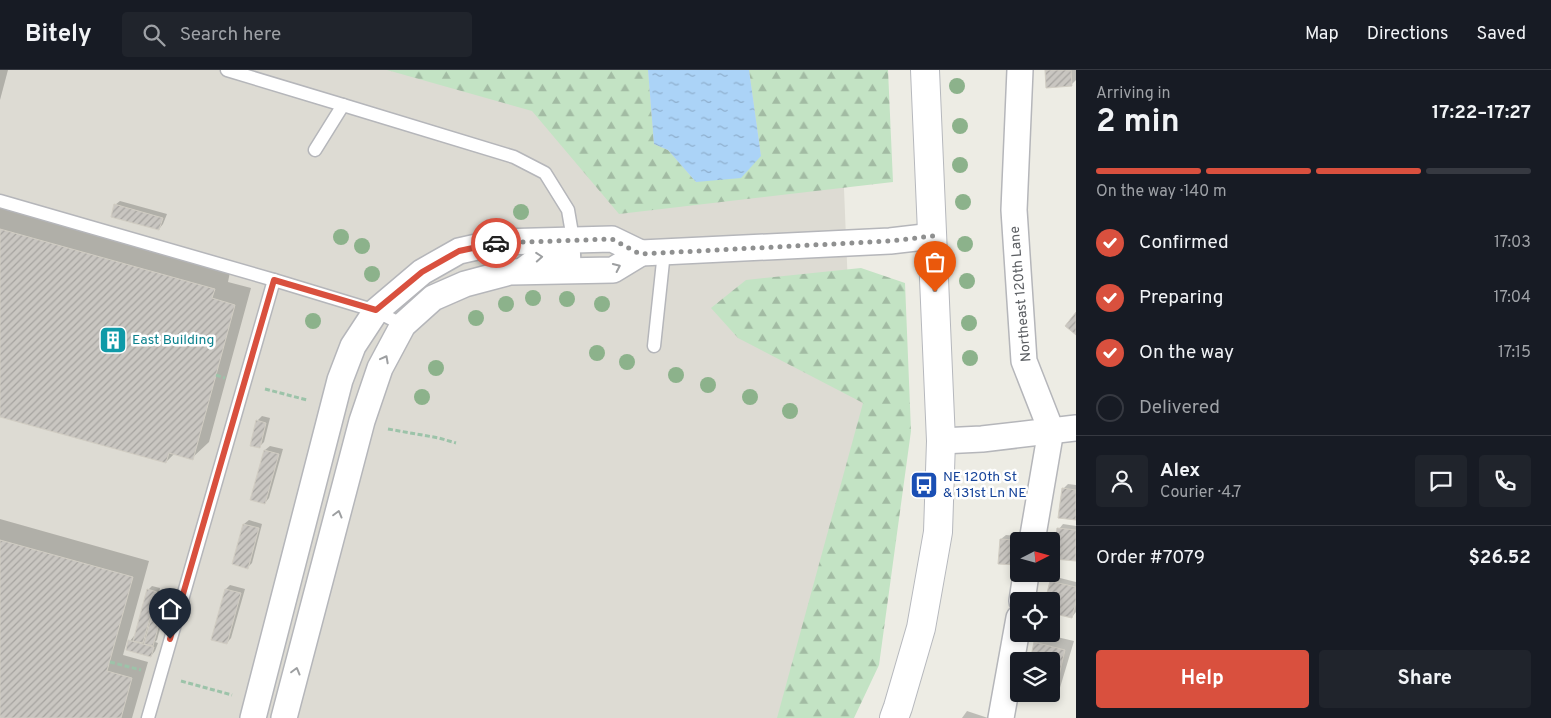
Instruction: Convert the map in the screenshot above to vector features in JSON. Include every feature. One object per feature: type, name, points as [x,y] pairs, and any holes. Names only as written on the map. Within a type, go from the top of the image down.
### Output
[{"type":"street","points":[[894,718],[921,628],[938,532],[940,441],[925,70]]},
{"type":"street","name":"Northeast 120th Lane","points":[[1020,70],[1014,210],[1024,360],[1051,430]]},
{"type":"street","points":[[253,718],[340,380],[353,346],[376,310],[422,272],[459,251],[499,242],[574,255],[613,270],[652,253],[890,241],[933,236]]},
{"type":"street","points":[[284,718],[362,421],[380,368],[403,325],[433,298],[466,284],[574,255]]},
{"type":"street","points":[[940,441],[988,438],[1076,428]]},
{"type":"street","points":[[1034,532],[1051,430]]},
{"type":"street","points":[[1001,718],[1015,642]]},
{"type":"lane","points":[[227,70],[514,157],[545,173],[568,210],[574,255]]},
{"type":"lane","points":[[315,150],[343,105]]},
{"type":"lane","points":[[0,201],[376,310],[403,325]]},
{"type":"lane","points":[[652,253],[654,346]]},
{"type":"lane","points":[[148,718],[274,280]]},
{"type":"path","points":[[216,375],[315,403]]},
{"type":"path","points":[[384,428],[456,443]]},
{"type":"shaded area","points":[[0,70],[881,70],[843,164],[848,287],[905,412],[898,523],[874,631],[840,718],[0,718]]},
{"type":"green space","points":[[387,70],[648,70],[654,144],[668,150],[696,182],[761,156],[749,70],[888,70],[893,182],[619,214],[532,111]]},
{"type":"green space","points":[[861,268],[905,283],[911,431],[879,665],[854,718],[777,718],[863,403],[738,338],[711,308],[746,280]]},
{"type":"water","points":[[648,70],[749,70],[761,156],[741,178],[696,182],[668,150],[654,144]]},
{"type":"building","points":[[1045,70],[1071,70],[1072,86],[1046,88]]},
{"type":"building","points":[[114,204],[163,218],[159,230],[111,217]]},
{"type":"building","name":"East Building","points":[[0,229],[215,289],[212,298],[235,305],[193,460],[169,453],[166,463],[0,417]]},
{"type":"building","points":[[1076,312],[1076,335],[1065,326]]},
{"type":"building","points":[[256,420],[266,423],[260,448],[250,446]]},
{"type":"building","points":[[264,450],[279,454],[265,504],[250,500]]},
{"type":"building","points":[[1062,488],[1076,490],[1076,520],[1058,518]]},
{"type":"building","points":[[243,524],[259,528],[248,569],[232,564]]},
{"type":"building","points":[[1057,528],[1076,530],[1076,561],[1060,560],[1060,532],[1057,532]]},
{"type":"building","points":[[1000,539],[1010,540],[1010,565],[998,564]]},
{"type":"building","points":[[0,540],[133,577],[107,671],[132,678],[121,718],[0,718]]},
{"type":"building","points":[[1050,582],[1076,587],[1076,602],[1072,618],[1060,615],[1060,592],[1047,592]]},
{"type":"building","points":[[147,589],[157,592],[143,643],[133,641]]},
{"type":"building","points":[[225,589],[241,593],[227,644],[211,640]]},
{"type":"building","points":[[158,593],[167,595],[153,646],[144,644]]},
{"type":"building","points":[[128,640],[154,647],[151,657],[126,650]]},
{"type":"building","points":[[1034,642],[1065,650],[1060,671],[1060,652],[1032,652]]},
{"type":"way so far","points":[[496,243],[612,239],[640,254],[761,246],[890,241],[933,236],[935,292]]},
{"type":"place","name":"East Building","points":[[113,340]]},
{"type":"place","name":"NE 120th St & 131st Ln NE","points":[[924,485]]},
{"type":"route","points":[[170,639],[274,280],[376,310],[422,272],[459,251],[496,243]]}]
